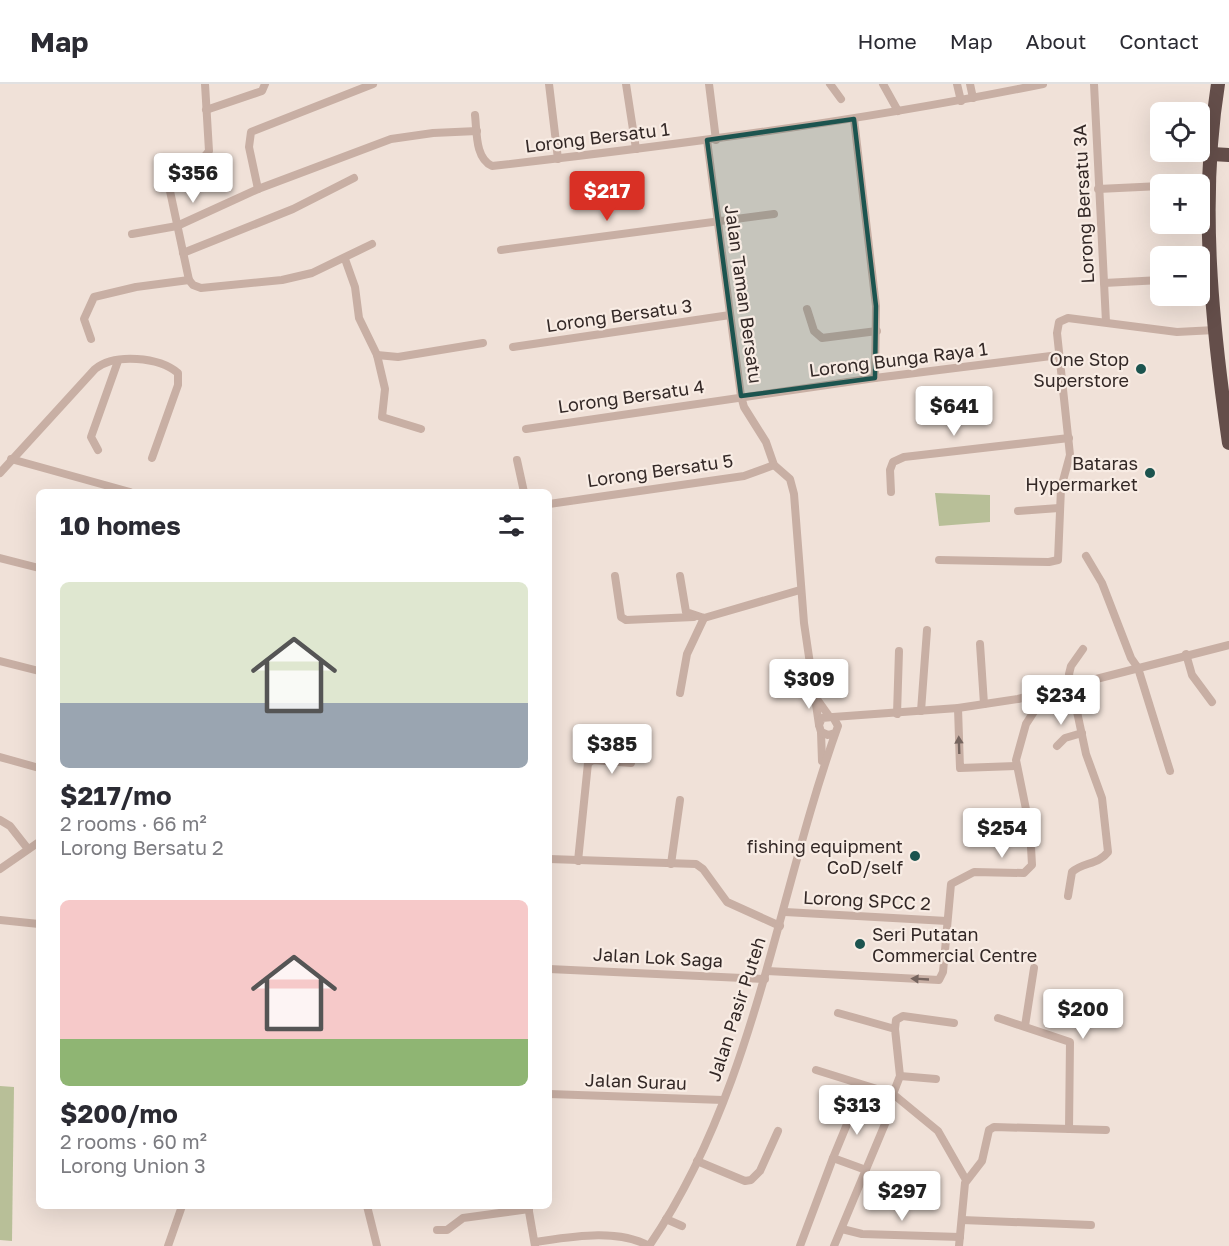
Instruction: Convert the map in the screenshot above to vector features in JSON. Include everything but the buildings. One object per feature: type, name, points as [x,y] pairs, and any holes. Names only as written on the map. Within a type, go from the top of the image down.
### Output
[{"type":"highway","points":[[1216,88],[1209,229],[1215,330],[1229,443]]},
{"type":"highway","points":[[1212,154],[1229,155]]},
{"type":"street","points":[[205,84],[209,151],[205,156],[168,170],[167,177],[189,280],[193,285],[201,288],[282,280],[312,273],[372,244]]},
{"type":"street","points":[[206,110],[262,91],[265,84]]},
{"type":"street","points":[[258,189],[249,147],[251,132],[373,84]]},
{"type":"street","points":[[549,84],[558,159]]},
{"type":"street","points":[[626,84],[636,149]]},
{"type":"street","name":"Jalan Taman Bersatu","points":[[709,84],[717,220],[727,275],[741,396],[744,407],[766,442],[774,465],[790,479],[794,494],[800,590],[811,690],[820,728]]},
{"type":"street","points":[[830,84],[841,99]]},
{"type":"street","points":[[883,84],[898,111]]},
{"type":"street","points":[[957,84],[962,101]]},
{"type":"street","points":[[970,84],[973,98]]},
{"type":"street","name":"Lorong Bersatu 1","points":[[477,131],[481,154],[485,163],[492,166],[711,140],[854,119],[962,101],[1043,84]]},
{"type":"street","name":"Lorong Bersatu 3A","points":[[1094,84],[1106,322]]},
{"type":"street","points":[[132,234],[177,226],[258,189],[391,139],[433,133],[477,131],[475,115]]},
{"type":"street","points":[[854,119],[872,260],[877,331],[875,378]]},
{"type":"street","points":[[183,253],[293,209],[354,178]]},
{"type":"street","points":[[1098,189],[1150,187]]},
{"type":"street","points":[[501,250],[774,214]]},
{"type":"street","points":[[345,259],[355,287],[359,318],[377,355],[385,389],[382,417],[421,429]]},
{"type":"street","points":[[91,339],[84,319],[94,297],[136,287],[189,280]]},
{"type":"street","points":[[1104,283],[1150,281]]},
{"type":"street","points":[[807,309],[814,331],[822,338],[877,331]]},
{"type":"street","name":"Lorong Bersatu 3","points":[[513,347],[730,315]]},
{"type":"street","points":[[939,560],[1049,562],[1058,560],[1061,488],[1070,455],[1059,356],[1059,322],[1068,318],[1177,332],[1215,330]]},
{"type":"street","points":[[377,355],[398,357],[483,343]]},
{"type":"street","name":"Lorong Bunga Raya 1","points":[[741,396],[1059,356]]},
{"type":"street","points":[[98,450],[91,437],[118,361]]},
{"type":"street","points":[[0,473],[95,369],[101,365],[118,361],[156,361],[170,366],[178,373],[178,386],[152,458]]},
{"type":"street","name":"Lorong Bersatu 4","points":[[526,429],[741,396]]},
{"type":"street","points":[[891,492],[890,470],[893,462],[904,456],[1069,438]]},
{"type":"street","points":[[11,459],[119,489]]},
{"type":"street","points":[[517,460],[523,489]]},
{"type":"street","name":"Lorong Bersatu 5","points":[[552,504],[744,476],[774,465]]},
{"type":"street","points":[[1018,510],[1059,508]]},
{"type":"street","points":[[1086,556],[1102,583],[1131,658],[1138,668],[1170,771]]},
{"type":"street","points":[[0,558],[36,567]]},
{"type":"street","points":[[615,576],[621,617],[626,620],[704,618],[800,590]]},
{"type":"street","points":[[680,576],[686,612],[694,617]]},
{"type":"street","points":[[681,693],[687,654],[704,618]]},
{"type":"street","points":[[921,711],[927,630]]},
{"type":"street","points":[[980,644],[984,704]]},
{"type":"street","points":[[872,716],[828,735],[820,728],[822,718],[831,716],[897,714],[1018,699],[1186,654],[1229,645]]},
{"type":"street","points":[[1068,896],[1072,872],[1077,867],[1103,859],[1108,852],[1102,798],[1086,754],[1072,686],[1071,666],[1083,649]]},
{"type":"street","points":[[897,714],[899,651]]},
{"type":"street","points":[[1186,654],[1192,675],[1212,702]]},
{"type":"street","points":[[0,661],[36,669]]},
{"type":"street","name":"Jalan Taman Bersatu","points":[[811,690],[831,716]]},
{"type":"street","points":[[947,921],[951,884],[974,872],[1024,873],[1032,865],[1030,829],[1016,766],[1019,743],[1030,717],[1046,693]]},
{"type":"street","points":[[1018,699],[1030,717]]},
{"type":"street","points":[[958,708],[960,768],[1016,766]]},
{"type":"street","points":[[831,716],[838,722],[836,731]]},
{"type":"street","name":"Jalan Pasir Puteh","points":[[820,728],[821,770]]},
{"type":"street","name":"Jalan Pasir Puteh","points":[[649,1246],[697,1161],[723,1100],[766,975],[785,912],[821,770],[836,731]]},
{"type":"street","points":[[1057,746],[1065,738],[1082,733]]},
{"type":"street","points":[[0,757],[36,767]]},
{"type":"street","points":[[578,861],[588,763],[594,760],[632,763]]},
{"type":"street","points":[[671,864],[680,800]]},
{"type":"street","points":[[0,820],[10,826],[28,849]]},
{"type":"street","points":[[0,869],[36,844]]},
{"type":"street","points":[[552,859],[699,866],[727,902],[780,926]]},
{"type":"street","name":"Lorong SPCC 2","points":[[785,912],[947,921]]},
{"type":"street","points":[[0,920],[36,924]]},
{"type":"street","name":"Jalan Lok Saga","points":[[552,969],[939,980],[943,972],[947,921]]},
{"type":"street","points":[[1025,1026],[1034,968]]},
{"type":"street","points":[[838,1013],[895,1029]]},
{"type":"street","points":[[893,1094],[900,1076],[896,1020],[903,1016],[954,1023]]},
{"type":"street","points":[[999,1018],[1070,1042],[1069,1129]]},
{"type":"street","points":[[816,1070],[893,1094],[938,1131],[966,1180]]},
{"type":"street","points":[[900,1076],[936,1079]]},
{"type":"street","name":"Jalan Surau","points":[[552,1095],[723,1100]]},
{"type":"street","points":[[800,1246],[833,1158],[859,1098],[888,1105],[890,1112],[834,1246]]},
{"type":"street","points":[[842,1229],[862,1234],[960,1241],[966,1180],[982,1161],[986,1136],[994,1127],[1106,1130]]},
{"type":"street","points":[[697,1161],[745,1181],[751,1180],[760,1171],[778,1131]]},
{"type":"street","points":[[833,1158],[866,1170]]},
{"type":"street","points":[[168,1246],[181,1209]]},
{"type":"street","points":[[368,1209],[377,1246]]},
{"type":"street","points":[[437,1230],[447,1230],[457,1221],[471,1216],[516,1209]]},
{"type":"street","points":[[529,1209],[535,1244],[599,1236],[636,1240],[649,1246]]},
{"type":"street","points":[[666,1219],[682,1226]]},
{"type":"street","points":[[962,1220],[1091,1225]]},
{"type":"highlighted area","points":[[854,119],[876,306],[875,378],[741,396],[707,140]]},
{"type":"green space","points":[[935,493],[990,495],[990,522],[939,526]]},
{"type":"green space","points":[[0,1086],[14,1087],[12,1241],[0,1240]]},
{"type":"place","name":"One Stop Superstore","points":[[1141,369]]},
{"type":"place","name":"Bataras Hypermarket","points":[[1150,473]]},
{"type":"place","name":"fishing equipment CoD/self","points":[[915,856]]},
{"type":"place","name":"Seri Putatan Commercial Centre","points":[[860,944]]}]
